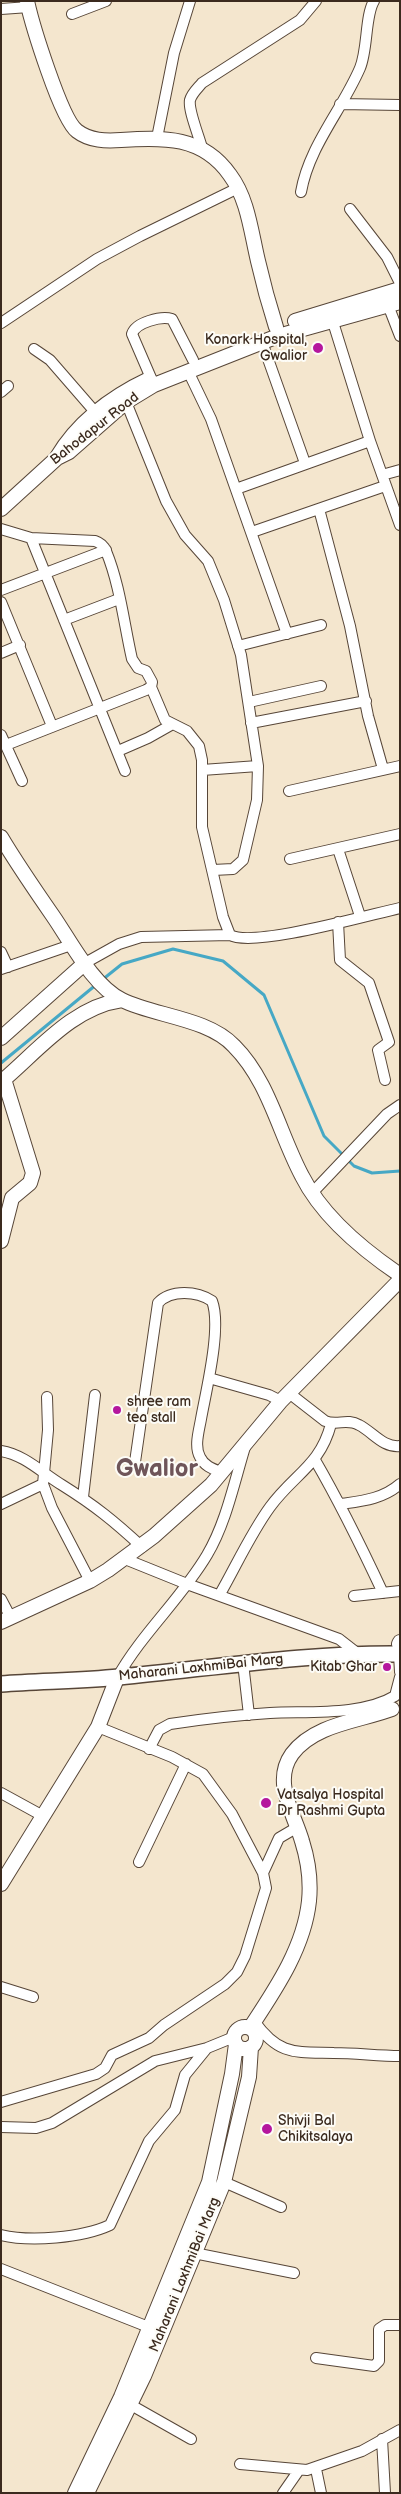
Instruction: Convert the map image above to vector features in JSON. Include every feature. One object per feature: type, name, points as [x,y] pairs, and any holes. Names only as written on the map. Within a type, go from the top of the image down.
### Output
[{"type":"main road","points":[[28,4],[58,101],[67,119],[77,131],[92,139],[109,141],[157,138],[187,141],[202,148],[221,164],[238,188],[251,227],[276,327]]},
{"type":"main road","points":[[56,458],[67,439],[122,392],[151,378],[190,365],[276,327],[400,289]]},
{"type":"main road","name":"Bahodapur Road","points":[[1,509],[56,458],[69,452],[126,402],[190,365],[332,319],[394,303]]},
{"type":"main road","points":[[1,490],[20,491]]},
{"type":"main road","points":[[1,837],[71,945],[87,966],[117,996],[213,1032],[232,1043],[250,1062],[260,1080],[296,1164],[312,1193],[365,1248],[400,1275]]},
{"type":"main road","points":[[1,1038],[87,966]]},
{"type":"main road","points":[[1,1241],[12,1198],[30,1183],[33,1173],[3,1081],[85,1011],[108,1002],[117,996]]},
{"type":"main road","points":[[6,1620],[90,1581],[142,1547],[211,1485],[285,1397],[400,1280]]},
{"type":"main road","points":[[351,1649],[400,1643]]},
{"type":"main road","name":"Maharani LaxhmiBai Marg","points":[[1,1684],[117,1678],[351,1649],[399,1654]]},
{"type":"main road","points":[[1,1884],[98,1728],[117,1678]]},
{"type":"main road","points":[[75,2493],[122,2397],[210,2182],[232,2074],[235,2041],[239,2029],[252,2025],[268,2001],[289,1962],[305,1925],[309,1878],[302,1839],[286,1800],[286,1765],[293,1753],[311,1738],[328,1729],[392,1709]]},
{"type":"main road","points":[[235,2041],[241,2048],[251,2047],[256,2037],[252,2025]]},
{"type":"main road","name":"Maharani LaxhmiBai Marg","points":[[87,2493],[130,2405],[224,2182],[249,2076],[251,2047]]},
{"type":"street","points":[[72,14],[106,1]]},
{"type":"street","points":[[157,138],[174,53],[190,1]]},
{"type":"street","points":[[202,148],[191,109],[190,100],[194,93],[202,83],[300,20],[316,1]]},
{"type":"street","points":[[301,192],[310,160],[361,66],[368,38],[369,15],[374,1]]},
{"type":"street","points":[[1,9],[28,4]]},
{"type":"street","points":[[340,104],[400,105]]},
{"type":"street","points":[[1,323],[98,259],[140,236],[238,188]]},
{"type":"street","points":[[350,209],[387,257],[400,283]]},
{"type":"street","points":[[394,303],[400,336]]},
{"type":"street","points":[[151,378],[132,334],[134,329],[139,326],[161,318],[172,318],[211,419],[287,634]]},
{"type":"street","points":[[332,319],[370,441],[400,525]]},
{"type":"street","points":[[262,342],[305,463]]},
{"type":"street","points":[[34,349],[60,370],[96,413]]},
{"type":"street","points":[[126,402],[170,509],[185,535],[208,561],[224,600],[238,646],[249,702],[258,766],[256,800],[242,860],[234,869],[213,870]]},
{"type":"street","points":[[236,489],[370,441]]},
{"type":"street","points":[[382,475],[400,470]]},
{"type":"street","points":[[252,532],[385,486]]},
{"type":"street","points":[[319,510],[350,626],[372,731],[383,769]]},
{"type":"street","points":[[1,529],[32,538],[95,541],[101,543],[106,550],[132,659],[138,668],[146,671],[150,676],[151,687],[162,715],[171,725],[187,732],[196,742],[202,760],[202,827],[222,917],[230,934]]},
{"type":"street","points":[[32,538],[44,573],[101,707],[125,771]]},
{"type":"street","points":[[1,590],[106,550]]},
{"type":"street","points":[[64,620],[119,599]]},
{"type":"street","points":[[1,602],[52,726]]},
{"type":"street","points":[[238,646],[321,625]]},
{"type":"street","points":[[1,653],[20,645]]},
{"type":"street","points":[[249,702],[321,686]]},
{"type":"street","points":[[6,745],[151,687]]},
{"type":"street","points":[[251,723],[366,701]]},
{"type":"street","points":[[118,750],[148,738],[171,725]]},
{"type":"street","points":[[1,735],[22,781]]},
{"type":"street","points":[[202,770],[258,766]]},
{"type":"street","points":[[288,791],[400,766]]},
{"type":"street","points":[[290,859],[400,834]]},
{"type":"street","points":[[338,849],[360,916]]},
{"type":"street","points":[[87,966],[119,944],[141,937],[230,934],[249,939],[297,932],[400,908]]},
{"type":"street","points":[[338,922],[340,960],[369,983],[390,1042],[378,1050],[385,1080]]},
{"type":"street","points":[[1,952],[5,968],[71,945]]},
{"type":"street","points":[[312,1193],[387,1114],[400,1105]]},
{"type":"street","points":[[135,1462],[155,1310],[163,1298],[174,1293],[204,1296],[212,1301],[215,1320],[209,1378],[196,1447],[200,1458],[206,1465],[221,1472]]},
{"type":"street","points":[[209,1378],[269,1395],[285,1397],[331,1424],[352,1422],[388,1445],[400,1446]]},
{"type":"street","points":[[83,1497],[96,1395]]},
{"type":"street","points":[[47,1396],[48,1430],[43,1484],[52,1508],[90,1581]]},
{"type":"street","points":[[220,1594],[269,1508],[286,1487],[315,1460],[327,1437],[331,1424]]},
{"type":"street","points":[[117,1678],[137,1646],[187,1584],[215,1540],[247,1441]]},
{"type":"street","points":[[1,1452],[21,1458],[83,1497],[115,1521],[142,1547]]},
{"type":"street","points":[[315,1460],[341,1504],[383,1593]]},
{"type":"street","points":[[2,1503],[43,1484]]},
{"type":"street","points":[[341,1504],[374,1498],[400,1484]]},
{"type":"street","points":[[125,1559],[187,1584],[319,1630],[351,1649]]},
{"type":"street","points":[[354,1596],[400,1591]]},
{"type":"street","points":[[1,1599],[6,1620]]},
{"type":"street","points":[[399,1654],[400,1672]]},
{"type":"street","points":[[243,1663],[249,1715]]},
{"type":"street","points":[[149,1749],[158,1730],[170,1724],[249,1715],[351,1709],[375,1705],[395,1696],[400,1677]]},
{"type":"street","points":[[1,2102],[96,2074],[105,2068],[112,2055],[149,2038],[164,2025],[225,1984],[237,1972],[253,1936],[266,1895],[263,1873],[232,1814],[203,1774],[186,1764],[98,1728]]},
{"type":"street","points":[[139,1862],[186,1764]]},
{"type":"street","points":[[1,1793],[43,1816]]},
{"type":"street","points":[[263,1873],[279,1838],[296,1828]]},
{"type":"street","points":[[1,1987],[33,1997]]},
{"type":"street","points":[[252,2025],[272,2043],[287,2050],[308,2054],[400,2056]]},
{"type":"street","points":[[1,2127],[36,2128],[47,2125],[121,2084],[155,2061],[235,2041]]},
{"type":"street","points":[[1,2235],[19,2239],[39,2239],[95,2231],[110,2225],[149,2141],[176,2110],[185,2075],[207,2048]]},
{"type":"street","points":[[224,2182],[281,2207]]},
{"type":"street","points":[[194,2253],[294,2273]]},
{"type":"street","points":[[1,2268],[151,2328]]},
{"type":"street","points":[[316,2358],[374,2366],[378,2360],[379,2329],[385,2325],[400,2325]]},
{"type":"street","points":[[130,2405],[191,2438]]},
{"type":"street","points":[[240,2464],[299,2470],[316,2469],[362,2451],[400,2430]]},
{"type":"street","points":[[382,2439],[384,2493]]},
{"type":"street","points":[[316,2469],[321,2493]]},
{"type":"street","points":[[283,2493],[299,2470]]},
{"type":"waterway","points":[[102,980],[122,964],[173,949],[223,961],[264,995],[324,1136],[354,1166],[372,1173],[400,1171]]},
{"type":"waterway","points":[[1,1063],[97,984]]},
{"type":"place","name":"Konark Hospital, Gwalior","points":[[318,348]]},
{"type":"place","name":"shree ram tea stall","points":[[117,1410]]},
{"type":"place","name":"Kitab Ghar","points":[[387,1667]]},
{"type":"place","name":"Vatsalya Hospital Dr Rashmi Gupta","points":[[266,1803]]},
{"type":"place","name":"Shivji Bal Chikitsalaya","points":[[267,2129]]},
{"type":"district","name":"Gwalior","points":[[157,1470]]}]
